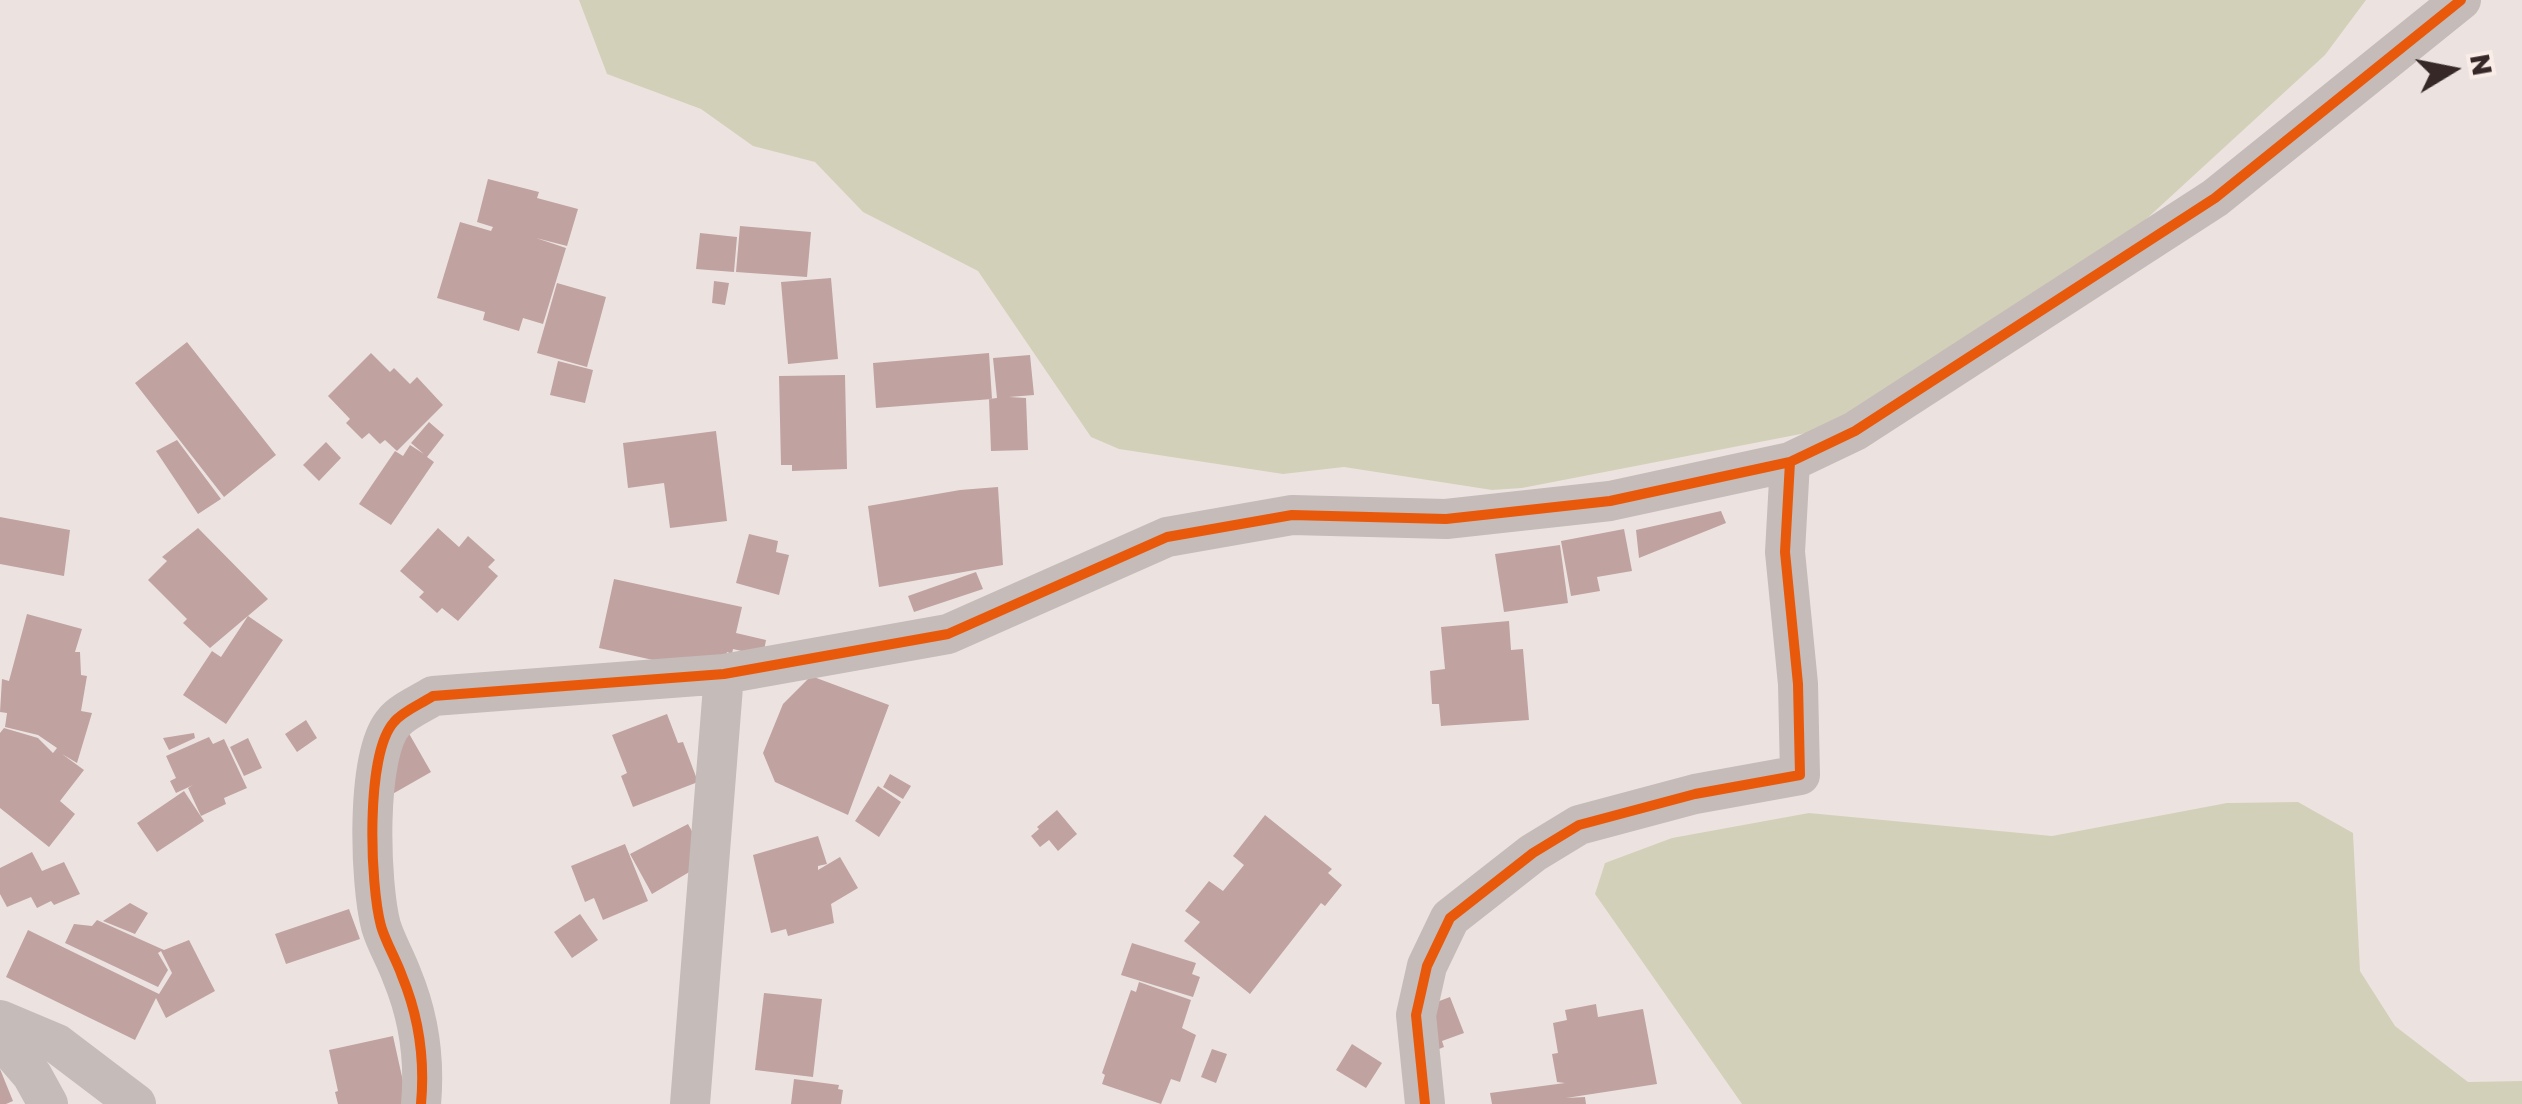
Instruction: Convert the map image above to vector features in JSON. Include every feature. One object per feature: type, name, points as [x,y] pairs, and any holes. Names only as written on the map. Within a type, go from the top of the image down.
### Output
[{"type":"street","points":[[421,1104],[424,1072],[419,1032],[404,980],[381,926],[372,841],[377,758],[393,722],[432,696],[724,674],[948,634],[1167,536],[1292,514],[1446,518],[1610,501],[1790,462],[1855,431],[2215,198],[2461,0]]},
{"type":"street","points":[[1424,1104],[1416,1015],[1426,966],[1450,918],[1533,853],[1579,825],[1696,794],[1800,775],[1798,684],[1785,552],[1790,462]]},
{"type":"street","points":[[690,1104],[724,674]]},
{"type":"street","points":[[0,1020],[57,1044],[136,1104]]},
{"type":"street","points":[[0,1038],[32,1076],[48,1104]]},
{"type":"shaded area","points":[[579,0],[2366,0],[2325,55],[1984,368],[1806,433],[1522,488],[1492,490],[1344,467],[1283,474],[1119,449],[1091,437],[978,271],[863,212],[815,162],[753,146],[701,109],[607,74]]},
{"type":"shaded area","points":[[2298,802],[2353,833],[2360,971],[2395,1026],[2468,1082],[2522,1081],[2522,1104],[1742,1104],[1595,894],[1605,863],[1672,838],[1809,813],[2052,836],[2227,803]]},
{"type":"building","points":[[488,179],[539,192],[537,198],[578,209],[567,246],[536,238],[566,248],[543,324],[523,318],[519,331],[483,320],[485,312],[437,298],[460,222],[491,231],[493,227],[477,222]]},
{"type":"building","points":[[740,226],[811,232],[807,277],[736,272]]},
{"type":"building","points":[[700,233],[737,237],[734,272],[696,269]]},
{"type":"building","points":[[831,278],[838,359],[788,364],[781,282]]},
{"type":"building","points":[[714,281],[729,283],[725,305],[712,303]]},
{"type":"building","points":[[557,283],[606,297],[587,367],[537,353]]},
{"type":"building","points":[[187,342],[276,455],[224,497],[135,383]]},
{"type":"building","points":[[371,353],[390,372],[394,368],[410,384],[417,377],[443,405],[397,451],[385,440],[380,444],[369,433],[362,439],[328,396]]},
{"type":"building","points":[[989,353],[992,399],[876,408],[873,363]]},
{"type":"building","points":[[1030,355],[1034,395],[1009,397],[1026,398],[1028,450],[991,451],[989,399],[997,398],[993,358]]},
{"type":"building","points":[[558,361],[593,370],[585,403],[550,395]]},
{"type":"building","points":[[845,375],[847,469],[792,471],[792,465],[781,465],[779,376]]},
{"type":"building","points":[[429,422],[444,435],[427,457],[434,462],[391,525],[359,504],[395,451],[403,456],[410,445],[424,454],[411,443]]},
{"type":"building","points":[[716,431],[727,521],[670,528],[664,483],[628,488],[623,443]]},
{"type":"building","points":[[177,440],[221,499],[198,514],[156,451]]},
{"type":"building","points":[[326,442],[341,458],[319,481],[303,465]]},
{"type":"building","points":[[998,487],[1003,565],[879,587],[868,506]]},
{"type":"building","points":[[1721,511],[1726,523],[1639,558],[1636,530]]},
{"type":"building","points":[[0,517],[70,530],[64,576],[0,564]]},
{"type":"building","points":[[198,528],[268,599],[210,648],[183,623],[187,619],[148,580],[167,561],[162,557]]},
{"type":"building","points":[[438,528],[459,547],[468,536],[495,560],[488,567],[498,576],[458,621],[442,608],[437,613],[419,597],[424,592],[400,571]]},
{"type":"building","points":[[1624,529],[1632,571],[1597,577],[1600,591],[1571,596],[1561,541]]},
{"type":"building","points":[[749,534],[778,541],[776,552],[789,555],[779,595],[736,583]]},
{"type":"building","points":[[1560,545],[1568,603],[1504,612],[1495,554]]},
{"type":"building","points":[[976,572],[983,589],[914,612],[908,596]]},
{"type":"building","points":[[614,579],[742,607],[736,633],[766,640],[763,656],[733,649],[732,654],[727,652],[720,682],[653,660],[599,648]]},
{"type":"building","points":[[27,614],[82,629],[75,652],[80,652],[81,675],[87,676],[81,711],[92,713],[77,763],[62,754],[84,770],[60,801],[75,814],[49,847],[0,808],[0,733],[4,728],[38,738],[53,753],[57,748],[38,735],[5,727],[7,713],[0,712],[2,679],[9,681]]},
{"type":"building","points":[[248,616],[283,640],[226,724],[183,695],[212,651],[221,657]]},
{"type":"building","points":[[1509,621],[1511,650],[1523,649],[1529,720],[1441,726],[1439,704],[1432,704],[1430,671],[1445,669],[1441,627]]},
{"type":"building","points":[[811,676],[889,705],[848,815],[775,782],[763,753],[783,704]]},
{"type":"building","points":[[667,714],[698,782],[633,807],[621,776],[627,773],[612,735]]},
{"type":"building","points":[[306,720],[317,738],[297,752],[285,734]]},
{"type":"building","points":[[407,730],[431,772],[382,800]]},
{"type":"building","points":[[194,733],[195,738],[169,750],[163,738]]},
{"type":"building","points":[[209,737],[213,744],[224,739],[247,788],[224,798],[226,804],[201,816],[188,788],[193,785],[176,793],[170,781],[176,778],[166,756]]},
{"type":"building","points":[[248,738],[262,768],[244,776],[230,747]]},
{"type":"building","points":[[890,774],[911,786],[903,799],[883,787]]},
{"type":"building","points":[[878,786],[901,802],[879,837],[855,821]]},
{"type":"building","points":[[184,791],[204,821],[157,852],[137,823]]},
{"type":"building","points":[[1057,810],[1077,834],[1058,851],[1049,840],[1040,847],[1031,836]]},
{"type":"building","points":[[1265,815],[1332,869],[1328,873],[1342,885],[1325,906],[1321,903],[1250,994],[1184,941],[1200,922],[1185,911],[1209,881],[1223,891],[1244,865],[1233,856]]},
{"type":"building","points":[[688,824],[708,861],[652,894],[630,854]]},
{"type":"building","points":[[818,836],[827,864],[818,866],[818,870],[840,857],[858,888],[831,904],[834,923],[788,936],[786,929],[771,933],[753,855]]},
{"type":"building","points":[[625,844],[648,901],[603,920],[594,898],[585,902],[571,866]]},
{"type":"building","points":[[32,852],[42,871],[64,862],[80,894],[54,905],[51,901],[37,908],[31,897],[7,907],[0,894],[0,868]]},
{"type":"building","points":[[130,903],[148,913],[135,934],[103,921]]},
{"type":"building","points":[[349,909],[360,939],[286,964],[275,934]]},
{"type":"building","points":[[580,914],[598,940],[572,958],[554,932]]},
{"type":"building","points":[[97,920],[164,950],[189,940],[215,991],[166,1018],[156,998],[135,1040],[6,977],[28,930],[159,994],[172,973],[161,951],[158,953],[168,970],[158,987],[65,943],[74,924],[92,926]]},
{"type":"building","points":[[1132,943],[1196,963],[1192,974],[1200,977],[1193,997],[1121,975]]},
{"type":"building","points":[[1139,982],[1191,1000],[1182,1028],[1196,1035],[1180,1082],[1171,1079],[1161,1104],[1102,1084],[1102,1073],[1131,990],[1136,992]]},
{"type":"building","points":[[764,993],[822,999],[813,1077],[755,1070]]},
{"type":"building","points":[[1450,997],[1464,1033],[1442,1041],[1444,1047],[1434,1051],[1402,1015]]},
{"type":"building","points":[[1596,1004],[1598,1017],[1643,1009],[1657,1084],[1566,1098],[1585,1097],[1586,1104],[1492,1104],[1490,1093],[1565,1083],[1557,1082],[1552,1054],[1558,1053],[1553,1023],[1567,1020],[1565,1010]]},
{"type":"building","points":[[393,1036],[408,1104],[338,1104],[329,1050]]},
{"type":"building","points":[[1352,1044],[1382,1063],[1366,1088],[1336,1070]]},
{"type":"building","points":[[1212,1049],[1227,1054],[1216,1083],[1201,1077]]},
{"type":"building","points":[[0,1069],[13,1101],[6,1104],[0,1104]]},
{"type":"building","points":[[794,1079],[839,1085],[838,1089],[843,1090],[841,1104],[791,1104]]},
{"type":"cycle path","points":[[421,1104],[417,1023],[377,907],[372,821],[378,762],[385,738],[398,718],[433,696],[724,674],[948,634],[1167,537],[1292,515],[1446,519],[1610,501],[1790,462],[1855,431],[2215,198],[2461,0]]},
{"type":"cycle path","points":[[1425,1104],[1416,1015],[1427,966],[1450,918],[1533,853],[1579,825],[1695,794],[1800,775],[1798,684],[1785,552],[1790,462]]}]
